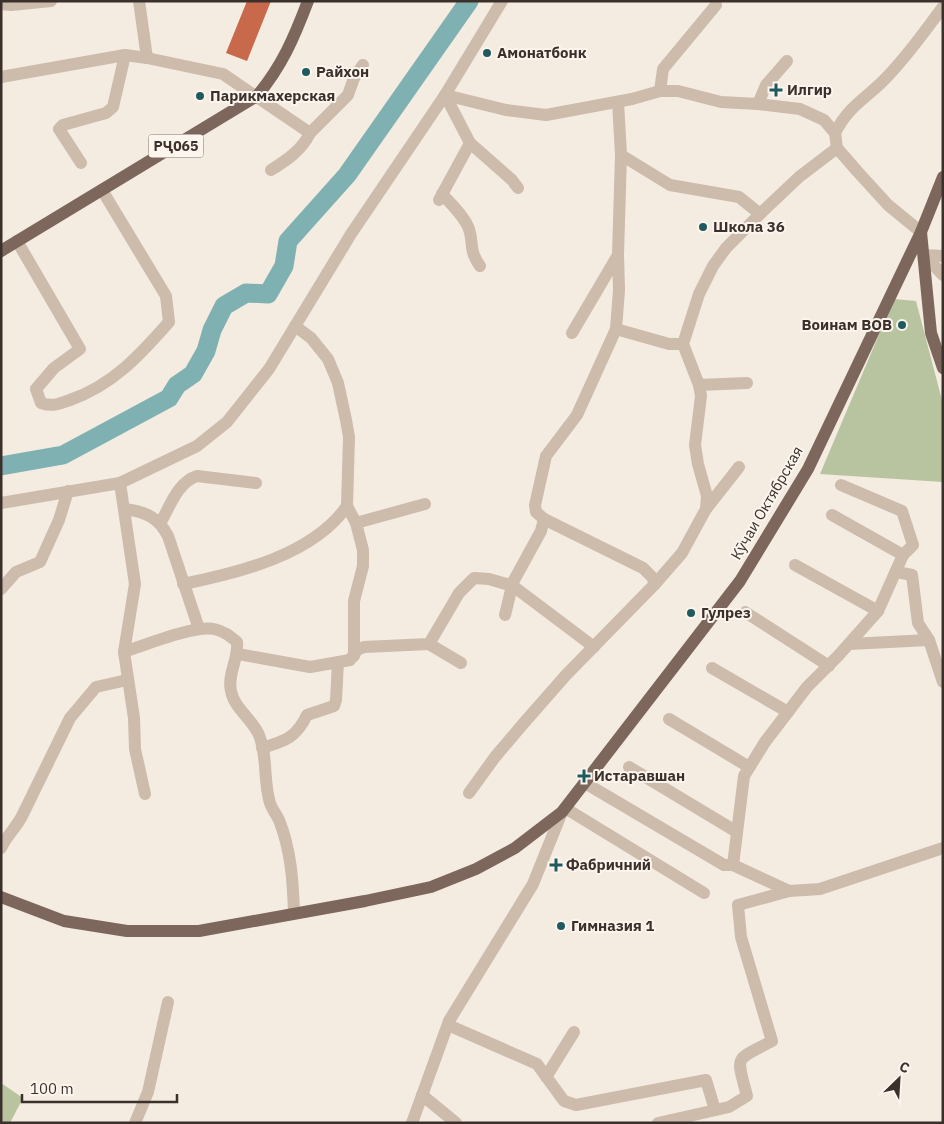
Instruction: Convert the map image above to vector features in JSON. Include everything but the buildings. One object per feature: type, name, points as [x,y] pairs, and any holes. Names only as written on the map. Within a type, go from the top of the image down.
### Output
[{"type":"main road","name":"РҶ065","points":[[1,251],[257,96],[276,74],[308,1]]},
{"type":"main road","name":"Кӯчаи Октябрская","points":[[1,897],[64,921],[127,931],[199,930],[431,887],[476,869],[515,848],[564,810],[740,581],[808,469],[921,232],[943,177]]},
{"type":"main road","points":[[921,232],[931,333],[943,368]]},
{"type":"street","points":[[1,4],[26,5],[51,1]]},
{"type":"street","points":[[139,1],[147,58]]},
{"type":"street","points":[[1,503],[120,482],[197,446],[227,422],[269,369],[351,234],[445,95],[502,1]]},
{"type":"street","points":[[660,91],[663,69],[716,4]]},
{"type":"street","points":[[835,133],[849,110],[884,80],[921,39],[943,7]]},
{"type":"street","points":[[81,162],[59,129],[63,125],[106,113],[113,107],[125,56]]},
{"type":"street","points":[[1,77],[125,56],[147,58],[223,74],[310,134]]},
{"type":"street","points":[[758,104],[766,85],[787,61]]},
{"type":"street","points":[[271,170],[287,160],[306,142],[310,134],[348,95],[354,78],[363,65]]},
{"type":"street","points":[[445,95],[506,110],[546,115],[618,102],[660,91],[678,91],[720,102],[800,109],[824,120],[835,133],[837,148],[888,205],[921,232]]},
{"type":"street","points":[[445,95],[470,143],[512,180],[518,188]]},
{"type":"street","points":[[618,102],[621,155],[618,255],[620,290],[616,329],[577,415],[546,456],[535,505],[536,512],[544,519],[642,568],[652,577],[655,584]]},
{"type":"street","points":[[470,143],[440,198],[469,229],[470,246],[474,258],[480,266]]},
{"type":"street","points":[[706,509],[707,496],[695,445],[700,396],[699,385],[683,344],[699,294],[713,266],[726,248],[800,177],[837,148]]},
{"type":"street","points":[[621,155],[670,185],[740,197],[760,214]]},
{"type":"street","points":[[17,242],[80,349],[54,368],[36,389],[41,404],[51,407],[94,391],[140,355],[169,322],[166,296],[102,190]]},
{"type":"street","points":[[572,332],[618,255]]},
{"type":"street","points":[[924,255],[943,256]]},
{"type":"street","points":[[924,255],[943,276]]},
{"type":"street","points":[[296,326],[311,338],[328,359],[338,383],[349,437],[347,506],[356,523],[363,550],[363,566],[354,601],[354,656]]},
{"type":"street","points":[[616,329],[669,344],[683,344]]},
{"type":"street","points":[[699,385],[747,383]]},
{"type":"street","points":[[469,793],[495,757],[682,553],[706,509],[739,466]]},
{"type":"street","points":[[161,522],[174,498],[189,479],[197,476],[256,484]]},
{"type":"street","points":[[120,482],[135,584],[124,652],[134,718],[135,749],[146,794]]},
{"type":"street","points":[[733,865],[744,776],[749,767],[765,742],[807,687],[829,666],[878,611],[903,556],[913,546],[902,510],[841,485]]},
{"type":"street","points":[[1,589],[16,572],[40,562],[59,520],[68,491]]},
{"type":"street","points":[[356,523],[425,504]]},
{"type":"street","points":[[183,584],[232,575],[292,550],[316,536],[333,522],[347,506]]},
{"type":"street","points":[[125,509],[136,511],[161,522],[168,536],[199,629]]},
{"type":"street","points":[[832,515],[903,556]]},
{"type":"street","points":[[505,615],[512,586],[541,531],[544,519]]},
{"type":"street","points":[[795,565],[878,611]]},
{"type":"street","points":[[897,572],[912,576],[918,623],[929,640],[943,682]]},
{"type":"street","points":[[429,644],[459,593],[474,578],[489,579],[512,586],[594,647]]},
{"type":"street","points":[[745,612],[829,666]]},
{"type":"street","points":[[124,652],[199,629],[213,629],[228,634],[238,642],[238,654],[231,672],[231,690],[236,702],[259,735],[266,763],[270,804],[283,834],[293,876],[294,913]]},
{"type":"street","points":[[849,644],[929,640]]},
{"type":"street","points":[[238,654],[310,666],[350,660],[357,650],[364,647],[429,644],[460,663]]},
{"type":"street","points":[[262,748],[282,742],[296,734],[307,715],[334,706],[338,662]]},
{"type":"street","points":[[712,668],[788,712]]},
{"type":"street","points":[[1,848],[7,835],[15,829],[22,816],[70,718],[96,687],[127,680]]},
{"type":"street","points":[[669,719],[749,767]]},
{"type":"street","points":[[629,767],[737,832]]},
{"type":"street","points":[[585,783],[724,865],[733,865],[789,891]]},
{"type":"street","points":[[412,1123],[448,1025],[534,884],[564,810],[704,893]]},
{"type":"street","points":[[658,1123],[728,1107],[747,1096],[739,1064],[742,1058],[772,1041],[741,937],[738,905],[789,891],[820,889],[943,848]]},
{"type":"street","points":[[135,1123],[148,1092],[168,1002]]},
{"type":"street","points":[[448,1025],[537,1064],[564,1101],[576,1104],[706,1080],[715,1110]]},
{"type":"street","points":[[546,1077],[574,1032]]},
{"type":"street","points":[[422,1095],[456,1123]]},
{"type":"green space","points":[[894,299],[916,301],[943,404],[943,482],[820,474]]},
{"type":"green space","points":[[1,1083],[23,1098],[10,1123],[1,1123]]},
{"type":"waterway","points":[[1,466],[63,455],[169,398],[177,385],[193,374],[206,351],[212,330],[224,306],[246,293],[268,294],[284,266],[288,241],[347,175],[469,1]]},
{"type":"place","name":"Амонатбонк","points":[[487,53]]},
{"type":"place","name":"Райхон","points":[[306,72]]},
{"type":"place","name":"Илгир","points":[[776,90]]},
{"type":"place","name":"Парикмахерская","points":[[200,96]]},
{"type":"place","name":"Школа 36","points":[[703,227]]},
{"type":"place","name":"Воинам ВОВ","points":[[902,325]]},
{"type":"place","name":"Гулрез","points":[[691,613]]},
{"type":"place","name":"Истаравшан","points":[[584,776]]},
{"type":"place","name":"Фабричний","points":[[556,865]]},
{"type":"place","name":"Гимназия 1","points":[[561,926]]}]
